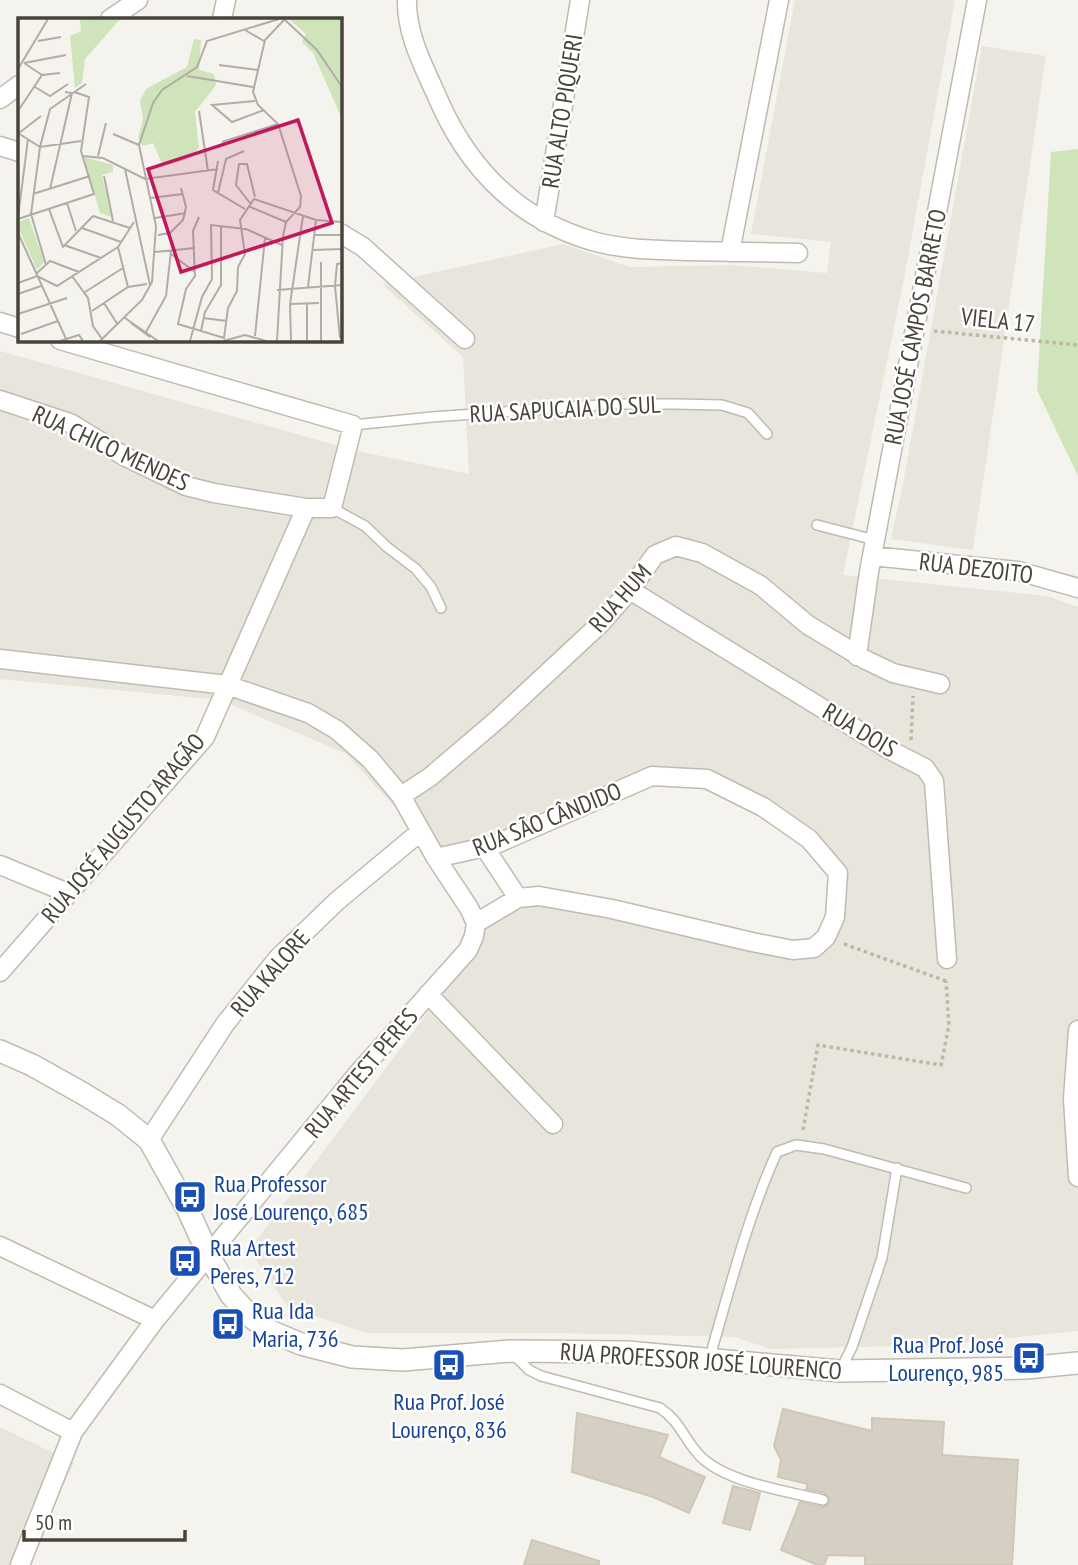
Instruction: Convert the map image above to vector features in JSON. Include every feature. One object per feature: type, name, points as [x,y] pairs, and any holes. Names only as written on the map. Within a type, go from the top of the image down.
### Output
[{"type":"street","points":[[111,18],[138,0]]},
{"type":"street","points":[[222,18],[226,0]]},
{"type":"street","points":[[407,0],[406,13],[415,47],[450,126],[485,176],[511,201],[544,222],[595,242],[639,250],[798,253]]},
{"type":"street","name":"RUA ALTO PIQUERI","points":[[544,222],[580,0]]},
{"type":"street","points":[[730,252],[779,0]]},
{"type":"street","name":"RUA JOSÉ CAMPOS BARRETO","points":[[857,656],[874,548],[978,0]]},
{"type":"street","points":[[0,99],[18,86]]},
{"type":"street","points":[[0,146],[18,152]]},
{"type":"street","points":[[341,234],[363,247],[465,339]]},
{"type":"street","points":[[0,322],[18,328]]},
{"type":"street","points":[[63,341],[353,425],[332,508],[306,508]]},
{"type":"street","name":"RUA CHICO MENDES","points":[[0,400],[70,424],[124,456],[186,486],[306,508]]},
{"type":"street","name":"RUA JOSÉ AUGUSTO ARAGÃO","points":[[0,972],[205,737],[306,508]]},
{"type":"street","name":"RUA HUM","points":[[401,796],[430,776],[508,710],[600,624],[656,555],[676,546],[702,553],[760,584],[808,625],[857,656],[893,673],[940,684]]},
{"type":"street","name":"RUA DEZOITO","points":[[874,548],[1018,571],[1078,587]]},
{"type":"street","name":"RUA DOIS","points":[[629,590],[925,768],[934,781],[947,959]]},
{"type":"street","points":[[0,659],[228,685],[308,713],[337,730],[370,759],[401,796],[476,923],[518,898],[539,896],[566,899],[793,950],[814,948],[826,937]]},
{"type":"street","name":"RUA SÃO CÂNDIDO","points":[[436,858],[485,848],[556,820],[652,776],[708,779],[763,807],[809,839],[838,873],[835,917],[826,937]]},
{"type":"street","name":"RUA KALORE","points":[[149,1140],[225,1024],[278,958],[337,901],[420,832]]},
{"type":"street","points":[[485,848],[518,898]]},
{"type":"street","points":[[0,865],[68,893]]},
{"type":"street","name":"RUA ARTEST PERES","points":[[20,1565],[73,1432],[155,1320],[360,1071],[468,950],[476,923]]},
{"type":"street","points":[[428,994],[553,1124]]},
{"type":"street","points":[[1078,1030],[1073,1099],[1078,1177]]},
{"type":"street","name":"RUA PROFESSOR JOSÉ LOURENCO","points":[[0,1051],[33,1065],[82,1093],[118,1115],[149,1140],[231,1295],[251,1317],[270,1331],[301,1344],[352,1357],[403,1360],[510,1351],[627,1352],[840,1371],[1026,1368],[1078,1363]]},
{"type":"street","points":[[0,1247],[155,1320]]},
{"type":"street","points":[[0,1394],[73,1432]]},
{"type":"lane","name":"RUA SAPUCAIA DO SUL","points":[[353,425],[432,416],[614,404],[674,404],[722,405],[748,413],[767,433]]},
{"type":"lane","points":[[332,508],[365,526],[416,569],[431,587],[441,608]]},
{"type":"lane","points":[[817,525],[874,548]]},
{"type":"lane","points":[[711,1361],[747,1228],[765,1178],[778,1152],[796,1145],[824,1149],[966,1188]]},
{"type":"lane","points":[[840,1371],[852,1347],[882,1258],[897,1168]]},
{"type":"lane","points":[[510,1351],[529,1370],[541,1376],[660,1408],[672,1416],[703,1459],[718,1469],[735,1477],[823,1500]]},
{"type":"path","name":"VIELA 17","points":[[915,330],[1078,345]]},
{"type":"path","points":[[909,759],[915,680]]},
{"type":"path","points":[[826,937],[946,981]]},
{"type":"path","points":[[800,1146],[818,1045],[941,1065],[949,1026],[947,959]]},
{"type":"shaded area","points":[[795,0],[955,0],[904,279],[843,575],[1047,596],[1078,607],[1078,1331],[939,1345],[771,1349],[735,1337],[366,1333],[288,1307],[249,1250],[468,959],[481,929],[504,913],[539,904],[818,952],[838,873],[817,842],[686,773],[501,840],[439,855],[345,753],[220,700],[0,679],[0,351],[357,451],[469,474],[463,357],[382,284],[563,244],[630,267],[732,265],[827,273],[831,242],[751,234]]},
{"type":"shaded area","points":[[982,46],[1046,56],[973,550],[891,539]]},
{"type":"shaded area","points":[[0,1427],[74,1463],[24,1565],[0,1565]]},
{"type":"green space","points":[[1078,149],[1078,476],[1037,390],[1051,152]]},
{"type":"building","points":[[783,1409],[872,1431],[872,1418],[944,1422],[942,1455],[1018,1460],[1012,1565],[865,1565],[865,1556],[828,1555],[824,1565],[818,1565],[781,1550],[800,1502],[822,1507],[830,1501],[825,1493],[806,1489],[808,1484],[778,1477],[781,1460],[774,1446]]},
{"type":"building","points":[[577,1413],[668,1435],[659,1457],[705,1477],[689,1513],[653,1497],[572,1472]]},
{"type":"building","points":[[733,1486],[760,1493],[750,1530],[723,1523]]},
{"type":"building","points":[[532,1540],[599,1561],[599,1565],[524,1565]]},
{"type":"place","name":"Rua Professor José Lourenço, 685","points":[[190,1197]]},
{"type":"place","name":"Rua Artest Peres, 712","points":[[185,1261]]},
{"type":"place","name":"Rua Ida Maria, 736","points":[[228,1324]]},
{"type":"place","name":"Rua Prof. José Lourenço, 985","points":[[1029,1358]]},
{"type":"place","name":"Rua Prof. José Lourenço, 836","points":[[449,1365]]}]
